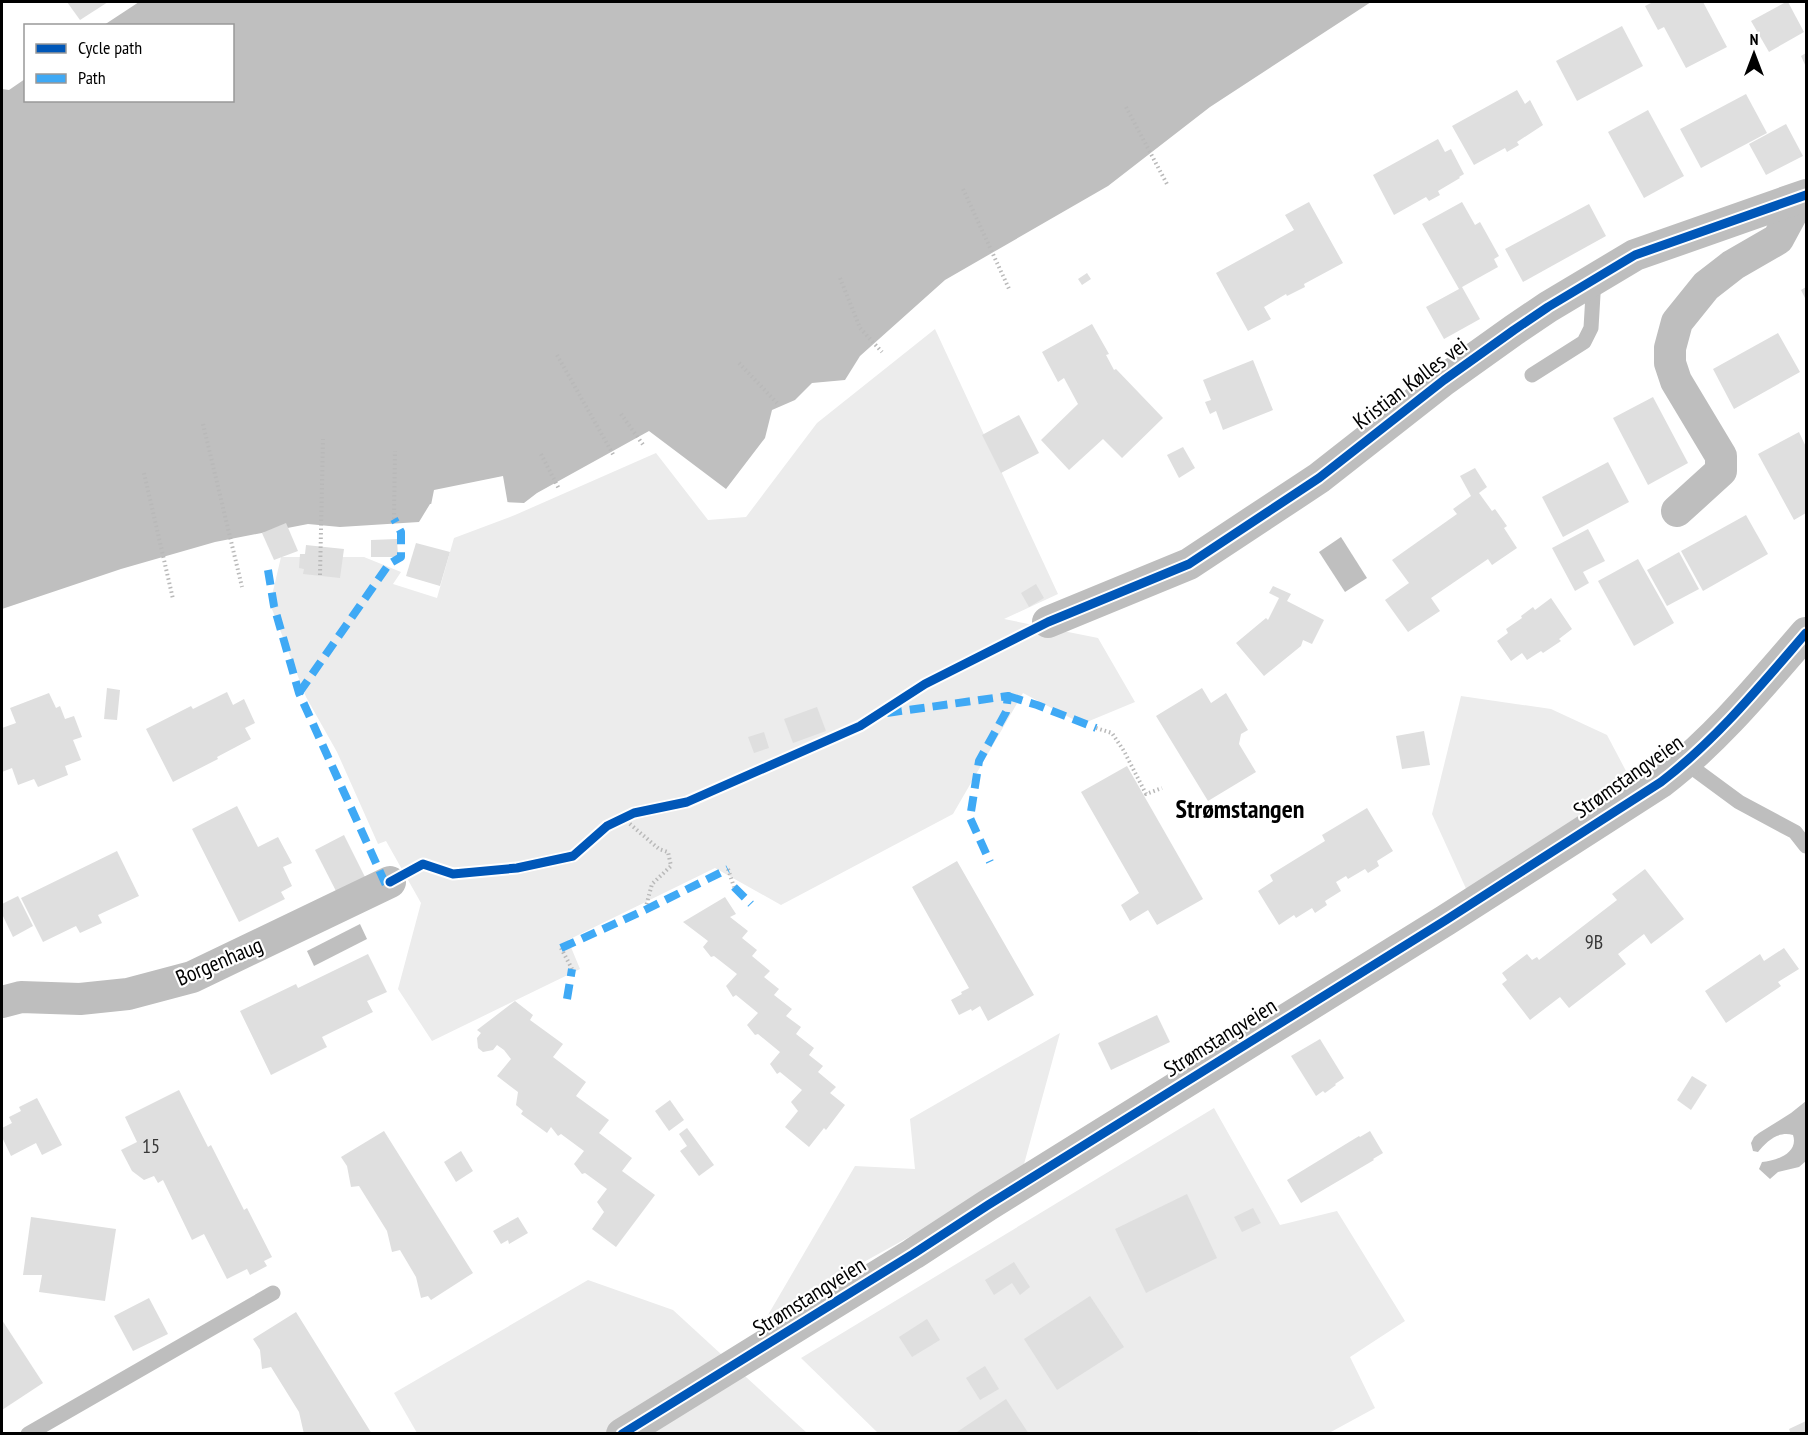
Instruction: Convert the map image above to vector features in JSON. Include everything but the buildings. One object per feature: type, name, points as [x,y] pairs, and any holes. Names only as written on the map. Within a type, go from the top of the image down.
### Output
[{"type":"street","name":"Kristian Kølles vei","points":[[1048,622],[1189,564],[1319,478],[1444,380],[1522,324],[1594,278],[1635,255],[1803,197]]},
{"type":"street","name":"Kristian Kølles vei","points":[[1677,511],[1721,471],[1721,456],[1676,381],[1670,363],[1670,348],[1677,322],[1706,286],[1733,265],[1778,239],[1803,197]]},
{"type":"street","name":"Strømstangveien","points":[[622,1434],[1446,920],[1661,782],[1686,763],[1751,696],[1806,633]]},
{"type":"street","name":"Borgenhaug","points":[[2,1002],[21,997],[80,999],[128,994],[192,977],[390,882]]},
{"type":"lane","points":[[1532,375],[1584,342],[1591,328],[1594,278]]},
{"type":"lane","points":[[1686,763],[1739,802],[1795,832],[1806,846]]},
{"type":"lane","points":[[28,1434],[273,1293]]},
{"type":"path","points":[[1126,106],[1168,186]]},
{"type":"path","points":[[963,189],[1010,291]]},
{"type":"path","points":[[840,278],[860,328],[882,352]]},
{"type":"path","points":[[557,355],[614,456]]},
{"type":"path","points":[[739,363],[777,403]]},
{"type":"path","points":[[621,414],[645,446]]},
{"type":"path","points":[[203,424],[242,587]]},
{"type":"path","points":[[320,575],[323,440]]},
{"type":"path","points":[[394,519],[395,451]]},
{"type":"path","points":[[541,454],[559,489]]},
{"type":"path","points":[[144,473],[173,599]]},
{"type":"path","points":[[1096,728],[1112,733],[1146,794],[1161,788]]},
{"type":"path","points":[[634,813],[619,820],[659,849],[668,852],[671,866],[652,884],[645,910]]},
{"type":"path","points":[[728,868],[734,887]]},
{"type":"path","points":[[561,948],[572,969]]},
{"type":"shaded area","points":[[139,2],[1371,2],[1210,107],[1108,186],[945,280],[860,356],[845,380],[812,383],[795,400],[772,410],[765,438],[726,489],[649,431],[537,493],[524,503],[469,500],[430,504],[419,522],[340,527],[308,524],[215,542],[121,569],[2,609],[2,89],[9,90],[24,80],[24,102],[234,102],[234,24],[106,24]]},
{"type":"shaded area","points":[[935,329],[1058,594],[1004,619],[1098,638],[1135,702],[1082,724],[1023,693],[953,814],[781,905],[715,868],[568,940],[580,969],[432,1041],[398,989],[421,903],[386,841],[378,844],[337,752],[306,697],[270,604],[281,557],[364,557],[401,572],[393,584],[437,598],[454,538],[515,515],[656,453],[708,520],[746,517],[817,423]]},
{"type":"shaded area","points":[[1341,537],[1367,578],[1345,592],[1319,552]]},
{"type":"shaded area","points":[[1461,696],[1551,709],[1607,735],[1635,788],[1468,893],[1432,814]]},
{"type":"shaded area","points":[[360,924],[367,939],[314,966],[307,951]]},
{"type":"shaded area","points":[[1060,1033],[1021,1175],[768,1315],[855,1166],[915,1169],[910,1119]]},
{"type":"shaded area","points":[[1806,1101],[1806,1161],[1799,1167],[1778,1172],[1770,1179],[1759,1169],[1762,1162],[1780,1158],[1790,1151],[1793,1147],[1793,1135],[1782,1134],[1773,1138],[1758,1152],[1753,1151],[1751,1143],[1759,1133]]},
{"type":"shaded area","points":[[1214,1108],[1280,1225],[1337,1211],[1405,1321],[1350,1357],[1375,1408],[1329,1433],[1203,1434],[1199,1431],[1194,1434],[878,1433],[801,1358]]},
{"type":"shaded area","points":[[588,1280],[673,1310],[807,1433],[417,1433],[394,1393]]},
{"type":"pier","points":[[503,476],[508,505],[469,503],[431,507],[430,510],[434,490]]},
{"type":"marked path","points":[[299,693],[389,564],[401,557],[401,532],[394,519]]},
{"type":"marked path","points":[[268,570],[274,606],[299,693],[386,885]]},
{"type":"marked path","points":[[1008,696],[1096,728]]},
{"type":"marked path","points":[[887,713],[1008,696],[1006,712],[979,761],[970,818],[990,862]]},
{"type":"marked path","points":[[561,948],[728,869]]},
{"type":"marked path","points":[[734,887],[751,904]]},
{"type":"marked path","points":[[567,999],[572,969]]},
{"type":"cycle path","points":[[390,882],[423,864],[453,874],[517,868],[573,856],[607,826],[634,813],[687,802],[860,726],[925,684],[1048,622],[1189,564],[1319,478],[1444,380],[1514,330],[1635,255],[1806,195]]},
{"type":"cycle path","points":[[622,1434],[1446,920],[1661,782],[1719,730],[1806,633]]},
{"type":"district","name":"Strømstangen","points":[[1240,809]]}]
